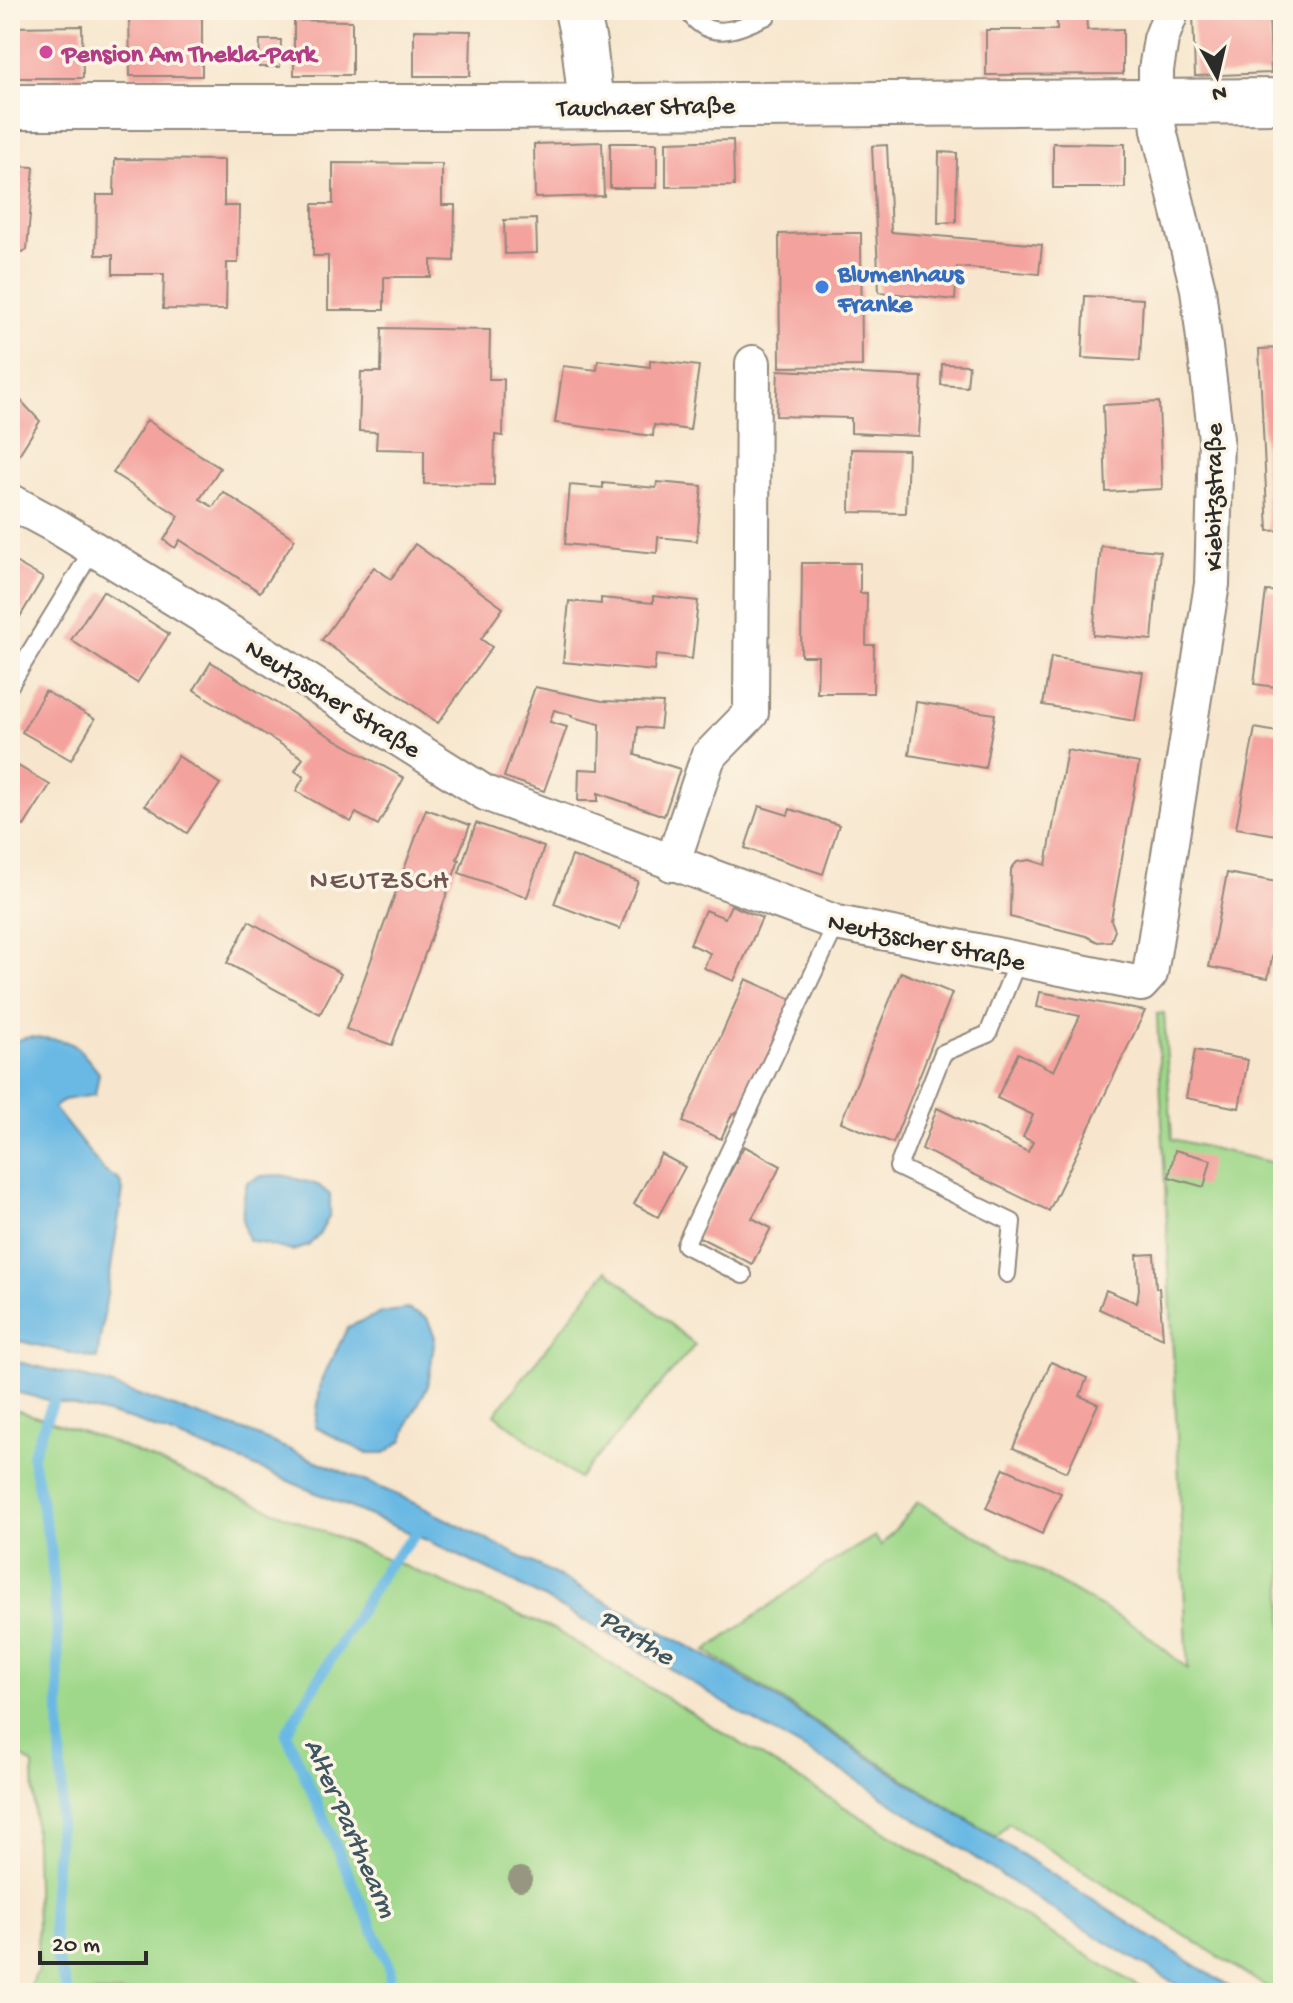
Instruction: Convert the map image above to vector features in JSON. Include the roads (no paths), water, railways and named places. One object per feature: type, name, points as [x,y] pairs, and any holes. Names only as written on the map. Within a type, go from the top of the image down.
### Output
[{"type":"main road","points":[[577,10],[591,105]]},
{"type":"main road","name":"Tauchaer Straße","points":[[10,107],[1283,101]]},
{"type":"street","name":"Kiebitzstraße","points":[[1141,984],[1150,974],[1212,584],[1216,439],[1198,289],[1159,130],[1156,103],[1156,70],[1161,39],[1172,10]]},
{"type":"street","points":[[672,864],[708,757],[751,713],[753,363]]},
{"type":"street","name":"Neutzscher Straße","points":[[10,501],[281,663],[485,793],[837,923],[1141,984]]},
{"type":"lane","points":[[687,10],[695,23],[716,32],[740,28],[767,16],[769,10]]},
{"type":"lane","points":[[10,685],[93,549]]},
{"type":"lane","points":[[743,1275],[685,1245],[837,923]]},
{"type":"lane","points":[[1007,1274],[1012,1222],[898,1167],[943,1053],[988,1034],[1018,960]]},
{"type":"water","points":[[29,1037],[70,1043],[99,1073],[95,1095],[64,1100],[54,1108],[104,1171],[119,1180],[123,1190],[97,1359],[10,1339],[10,1042]]},
{"type":"water","points":[[283,1175],[318,1185],[330,1195],[330,1215],[319,1235],[308,1246],[292,1251],[248,1240],[243,1218],[247,1182],[262,1176]]},
{"type":"water","points":[[407,1309],[427,1318],[435,1337],[428,1386],[410,1419],[403,1440],[385,1453],[366,1453],[315,1427],[321,1381],[348,1327],[381,1313]]},
{"type":"water","name":"Parthe","points":[[10,1360],[98,1381],[250,1433],[400,1496],[547,1570],[720,1663],[1239,1993],[1191,1993],[1069,1920],[853,1777],[745,1716],[648,1655],[514,1582],[424,1539],[246,1463],[133,1420],[10,1391]]},
{"type":"waterway","name":"Alter Parthearm","points":[[57,1392],[32,1456],[51,1551],[57,1627],[62,1794],[52,1906],[56,1956],[68,1993]]},
{"type":"waterway","name":"Alter Parthearm","points":[[390,1993],[390,1968],[286,1733],[385,1569],[422,1527]]},
{"type":"place","name":"Pension Am Thekla-Park","points":[[46,52]]},
{"type":"place","name":"Blumenhaus Franke","points":[[822,287]]},
{"type":"district","name":"NEUTZSCH","points":[[380,878]]}]
